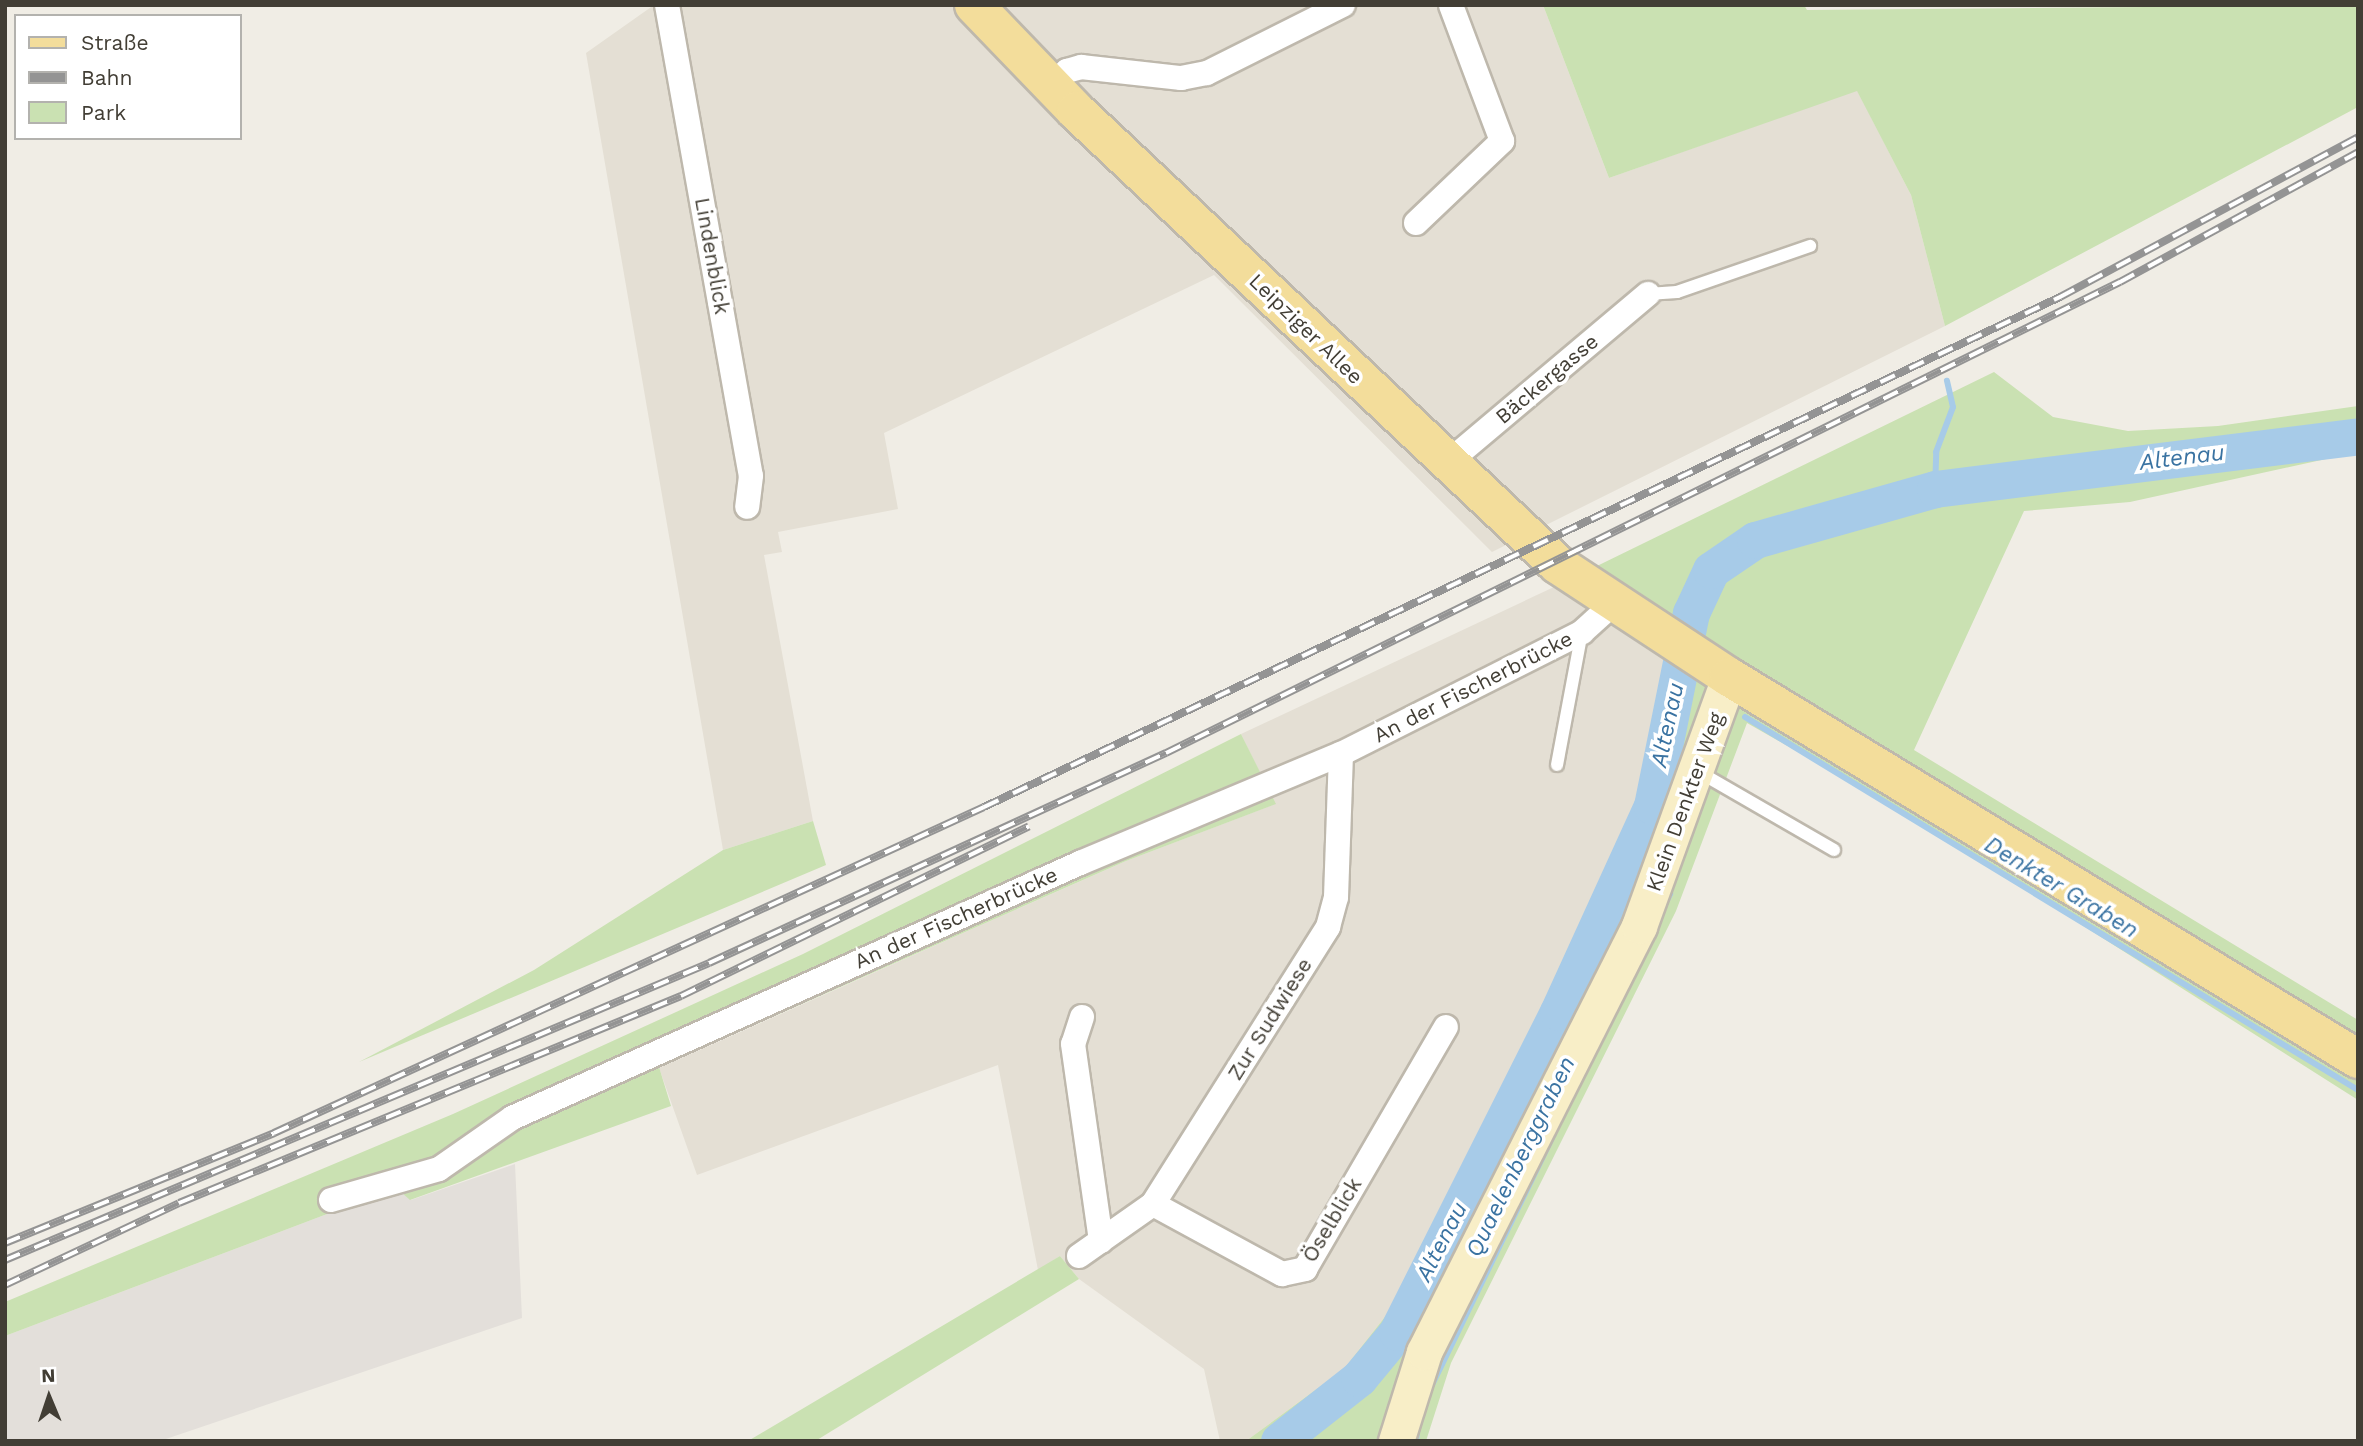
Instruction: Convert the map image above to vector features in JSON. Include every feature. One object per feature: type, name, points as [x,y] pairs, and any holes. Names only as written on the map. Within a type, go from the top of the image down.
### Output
[{"type":"main road","name":"Leipziger Allee","points":[[974,5],[1052,88],[1546,556],[1714,666],[2358,1059]]},
{"type":"street","name":"Lindenblick","points":[[667,5],[751,475],[747,507]]},
{"type":"street","points":[[1052,88],[1067,71],[1081,67],[1181,78],[1207,73],[1343,5]]},
{"type":"street","points":[[1416,223],[1502,141],[1451,5]]},
{"type":"street","name":"Bäckergasse","points":[[1447,464],[1648,294]]},
{"type":"street","name":"An der Fischerbrücke","points":[[331,1200],[439,1170],[512,1118],[1080,863],[1341,754],[1582,632],[1614,603]]},
{"type":"street","name":"Klein Denkter Weg","points":[[1396,1441],[1424,1352],[1639,926],[1699,772],[1714,666]]},
{"type":"street","name":"Zur Sudwiese","points":[[1079,1256],[1153,1204],[1328,927],[1336,897],[1341,754]]},
{"type":"street","points":[[1082,1017],[1073,1044],[1101,1241]]},
{"type":"street","name":"Öselblick","points":[[1153,1204],[1282,1274],[1305,1269],[1446,1027]]},
{"type":"lane","points":[[1648,294],[1677,292],[1810,246]]},
{"type":"lane","name":"An der Fischerbrücke","points":[[1558,765],[1582,632]]},
{"type":"lane","points":[[1699,772],[1834,850]]},
{"type":"shaded area","points":[[654,5],[1543,5],[1609,178],[1857,90],[1911,195],[1945,326],[1492,552],[1214,275],[884,433],[898,509],[778,532],[782,552],[764,555],[813,821],[723,850],[586,53]]},
{"type":"shaded area","points":[[1554,587],[1677,665],[1644,802],[1395,1304],[1344,1369],[1246,1441],[1220,1441],[1204,1369],[1079,1279],[1060,1256],[1038,1270],[998,1065],[697,1175],[659,1068],[1126,861],[1275,804],[1241,734]]},
{"type":"shaded area","points":[[515,1164],[522,1318],[160,1441],[5,1441],[5,1336],[335,1211],[402,1193],[411,1200]]},
{"type":"green space","points":[[1543,5],[1804,5],[1807,10],[2358,5],[2358,107],[1945,326],[1911,195],[1857,91],[1609,178]]},
{"type":"green space","points":[[1994,372],[2053,417],[2128,431],[2218,426],[2358,406],[2358,452],[2130,502],[2024,511],[1914,750],[2358,1020],[2358,1100],[1901,810],[1747,723],[1676,911],[1451,1363],[1426,1441],[1246,1441],[1344,1369],[1395,1304],[1644,802],[1677,665],[1554,587]]},
{"type":"green space","points":[[1241,734],[1276,804],[1126,861],[659,1067],[671,1106],[410,1200],[402,1193],[335,1211],[5,1336],[5,1302],[453,1114],[803,954]]},
{"type":"green space","points":[[813,821],[826,865],[359,1062],[534,970],[723,850]]},
{"type":"green space","points":[[1060,1256],[1079,1279],[817,1440],[748,1441]]},
{"type":"waterway","points":[[1935,489],[1936,452],[1953,407],[1947,381]]},
{"type":"waterway","name":"Altenau","points":[[1279,1441],[1359,1378],[1397,1332],[1558,1012],[1652,806],[1691,613],[1711,570],[1755,540],[1935,489],[2358,436]]},
{"type":"waterway","name":"Denkter Graben","points":[[1745,717],[2358,1090]]},
{"type":"waterway","name":"Quaelenberggraben","points":[[1662,910],[1670,894]]},
{"type":"waterway","name":"Quaelenberggraben","points":[[1432,1385],[1554,1134]]},
{"type":"waterway","name":"Quaelenberggraben","points":[[1416,1441],[1418,1425]]},
{"type":"railway","points":[[5,1243],[274,1133],[984,807],[2060,297],[2358,137]]},
{"type":"railway","points":[[5,1260],[709,963],[1166,753],[2120,282],[2358,152]]},
{"type":"railway","points":[[5,1285],[179,1203],[681,996],[1029,826]]}]
